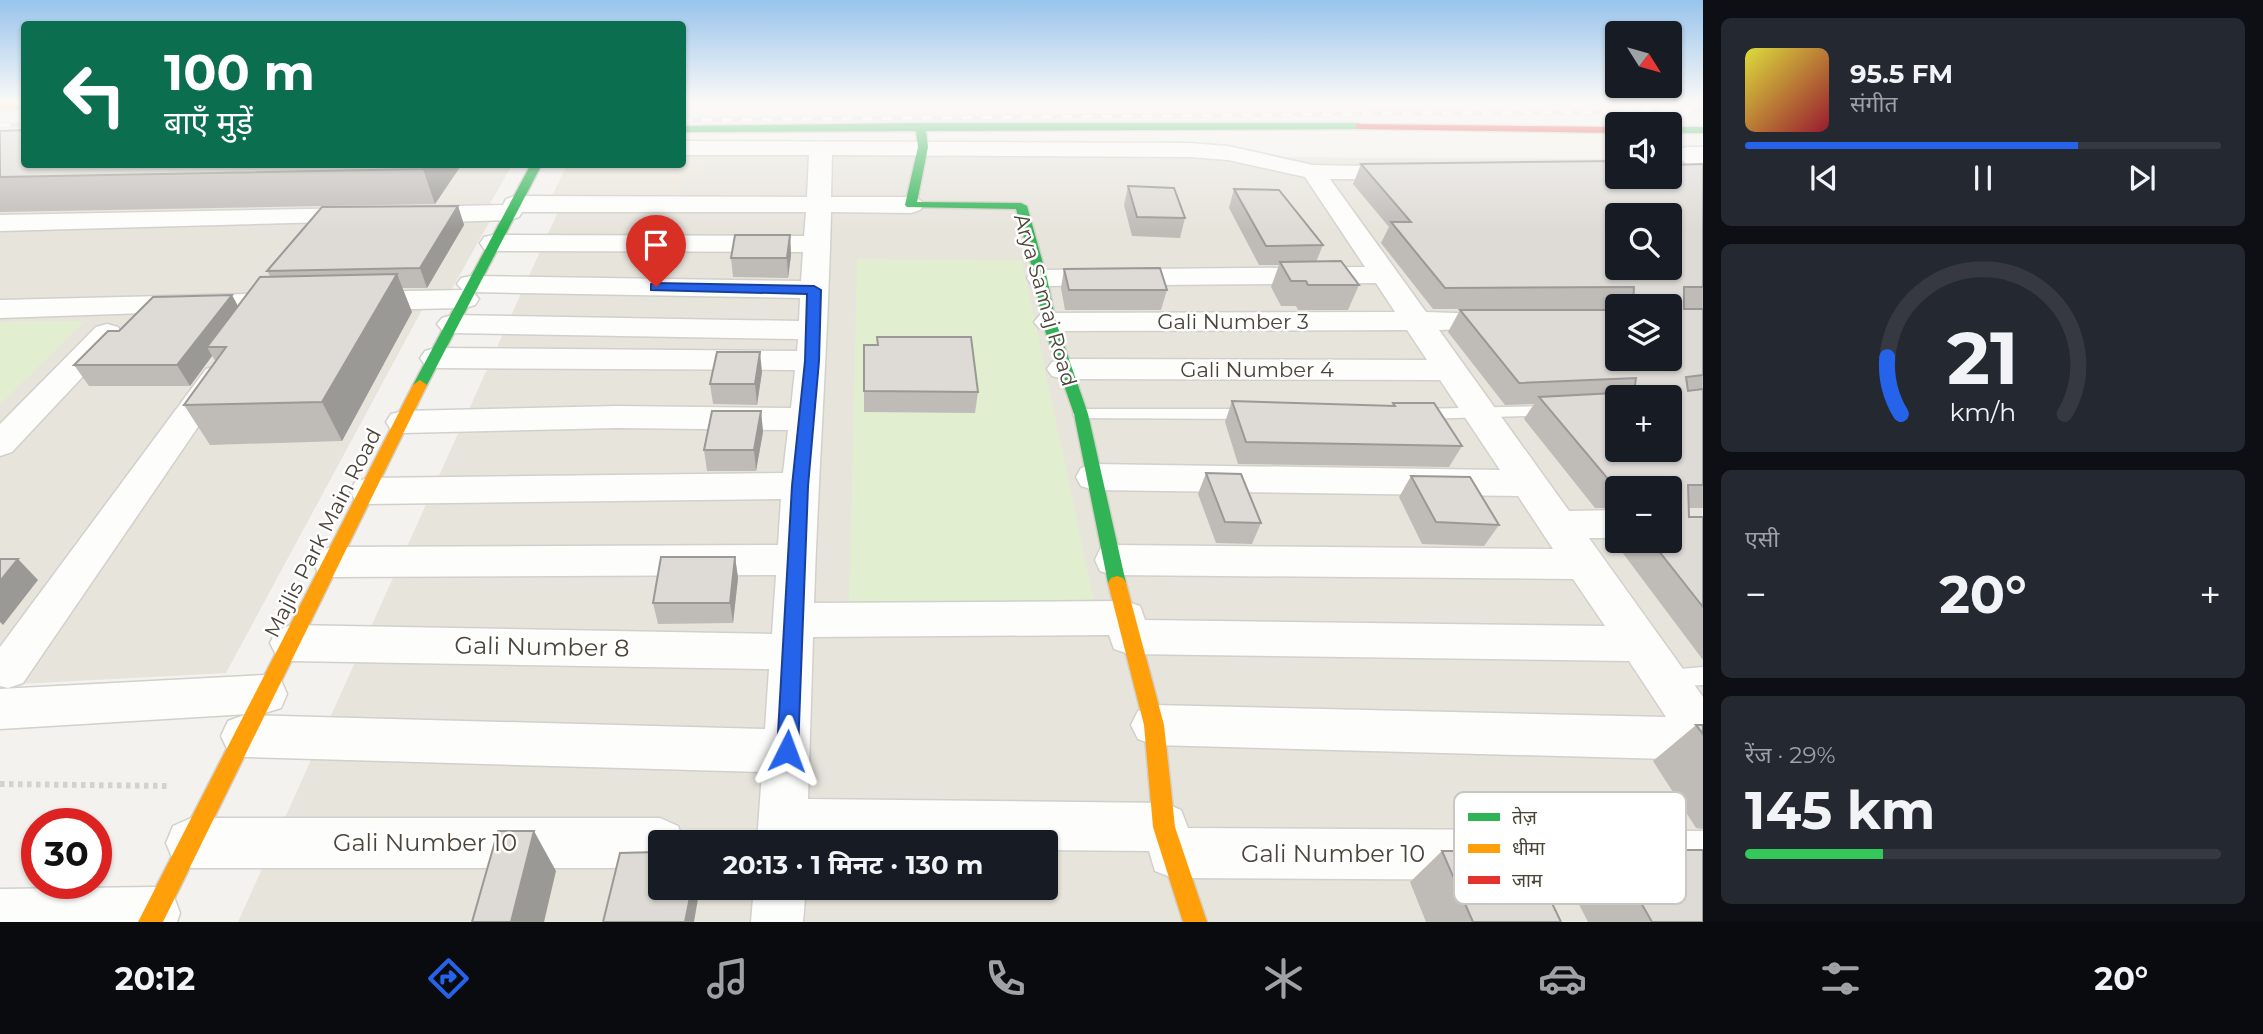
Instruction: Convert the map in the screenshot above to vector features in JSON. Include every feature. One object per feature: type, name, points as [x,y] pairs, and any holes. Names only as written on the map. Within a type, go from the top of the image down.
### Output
[{"type":"street","points":[[686,148],[821,149],[854,145]]},
{"type":"street","points":[[911,205],[921,145]]},
{"type":"street","points":[[1087,145],[1228,153],[1313,172],[1424,172]]},
{"type":"street","points":[[783,830],[799,560],[800,486],[812,346],[821,149]]},
{"type":"street","name":"Majlis Park Main Road","points":[[152,918],[493,243],[535,168]]},
{"type":"street","points":[[1313,172],[1703,737]]},
{"type":"street","name":"Arya Samaj Road","points":[[0,223],[512,208],[820,204],[1021,206],[1041,278],[1049,322],[1063,369],[1081,414],[1127,627],[1154,725],[1169,840],[1195,922]]},
{"type":"street","points":[[493,243],[817,244]]},
{"type":"street","points":[[1041,278],[1384,275]]},
{"type":"street","points":[[0,309],[325,301],[463,302],[814,290]]},
{"type":"street","points":[[463,302],[812,346]]},
{"type":"street","points":[[4,690],[270,303]]},
{"type":"street","points":[[0,444],[132,307]]},
{"type":"street","name":"Gali Number 3","points":[[1049,322],[1535,321]]},
{"type":"street","points":[[436,358],[812,346]]},
{"type":"street","name":"Gali Number 4","points":[[1063,369],[1451,370]]},
{"type":"street","points":[[403,422],[617,417],[807,419]]},
{"type":"street","points":[[1094,477],[1528,483]]},
{"type":"street","points":[[368,491],[800,486]]},
{"type":"street","points":[[1558,525],[1605,524]]},
{"type":"street","points":[[332,562],[799,560]]},
{"type":"street","points":[[1114,560],[1585,564]]},
{"type":"street","name":"Gali Number 8","points":[[291,643],[794,636],[1127,627],[1640,644]]},
{"type":"street","points":[[4,690],[265,694]]},
{"type":"street","points":[[1154,725],[1703,737]]},
{"type":"street","points":[[244,736],[787,751]]},
{"type":"street","name":"Gali Number 10","points":[[1058,838],[1454,849]]},
{"type":"street","name":"Gali Number 10","points":[[191,843],[648,843]]},
{"type":"street","points":[[778,922],[779,900]]},
{"type":"street","points":[[0,915],[152,918]]},
{"type":"lane","points":[[1398,414],[1562,410]]},
{"type":"lane","points":[[1081,414],[1274,414]]},
{"type":"lane","points":[[1664,678],[1703,676]]},
{"type":"path","points":[[0,784],[219,786]]},
{"type":"shaded area","points":[[686,154],[1605,159],[1605,189],[1682,189],[1682,163],[1703,178],[1703,922],[238,922],[578,168],[686,168]]},
{"type":"shaded area","points":[[0,157],[21,163],[21,168],[510,168],[480,221],[490,221],[449,294],[430,295],[226,673],[0,685]]},
{"type":"shaded area","points":[[686,158],[706,158],[702,173],[686,173],[678,200],[550,200],[566,168],[686,168]]},
{"type":"green space","points":[[857,259],[1022,260],[1096,610],[849,608]]},
{"type":"green space","points":[[85,321],[0,405],[0,322]]},
{"type":"building","points":[[0,145],[21,145],[21,168],[424,168],[423,169],[0,177]]},
{"type":"building","points":[[1605,161],[1605,189],[1682,189],[1682,165],[1703,164],[1703,287],[1684,287],[1684,309],[1703,309],[1703,375],[1686,377],[1688,391],[1703,389],[1703,485],[1688,485],[1689,517],[1703,517],[1703,607],[1660,553],[1682,553],[1682,476],[1605,476],[1539,397],[1605,394],[1605,462],[1682,462],[1682,385],[1635,385],[1636,378],[1519,383],[1460,310],[1605,310],[1605,371],[1682,371],[1682,294],[1634,294],[1634,287],[1445,288],[1391,222],[1411,222],[1361,164]]},
{"type":"building","points":[[1128,186],[1174,188],[1185,218],[1137,217]]},
{"type":"building","points":[[1234,189],[1279,190],[1323,245],[1266,246]]},
{"type":"building","points":[[458,206],[420,268],[267,271],[322,207]]},
{"type":"building","points":[[735,235],[790,235],[787,258],[731,258]]},
{"type":"building","points":[[1341,261],[1359,285],[1308,285],[1306,281],[1291,281],[1280,262]]},
{"type":"building","points":[[1160,268],[1167,290],[1069,290],[1064,269]]},
{"type":"building","points":[[397,274],[322,402],[184,405],[226,347],[207,347],[260,277]]},
{"type":"building","points":[[232,295],[177,365],[74,365],[108,331],[119,331],[153,297]]},
{"type":"building","points":[[877,337],[971,337],[978,392],[864,391],[864,345],[878,345]]},
{"type":"building","points":[[717,352],[760,352],[755,384],[710,384]]},
{"type":"building","points":[[1232,401],[1395,406],[1393,403],[1434,403],[1462,446],[1246,442]]},
{"type":"building","points":[[712,411],[761,411],[754,450],[704,450]]},
{"type":"building","points":[[1206,473],[1241,474],[1261,523],[1225,522]]},
{"type":"building","points":[[1411,476],[1470,477],[1499,525],[1436,522]]},
{"type":"building","points":[[661,557],[735,557],[730,603],[653,603]]},
{"type":"building","points":[[0,559],[18,559],[0,581]]},
{"type":"building","points":[[1696,725],[1703,725],[1703,734]]},
{"type":"building","points":[[498,831],[534,831],[511,922],[472,922]]},
{"type":"building","points":[[1686,850],[1703,850],[1703,922],[1652,922],[1642,904],[1686,904]]},
{"type":"building","points":[[1442,851],[1454,851],[1454,878]]},
{"type":"building","points":[[648,852],[648,900],[689,900],[685,922],[603,922],[620,853]]},
{"type":"building","points":[[1465,904],[1552,904],[1561,922],[1473,922]]},
{"type":"traffic: fast","points":[[923,145],[911,205],[1021,206],[1041,278],[1049,322],[1081,414],[1117,583]]},
{"type":"traffic: fast","points":[[420,385],[535,168]]},
{"type":"traffic: slow","points":[[150,922],[420,385]]},
{"type":"traffic: slow","points":[[1117,583],[1154,725],[1164,827],[1195,922]]},
{"type":"route","points":[[656,287],[814,290],[812,361],[800,486],[799,560],[787,751]]}]
